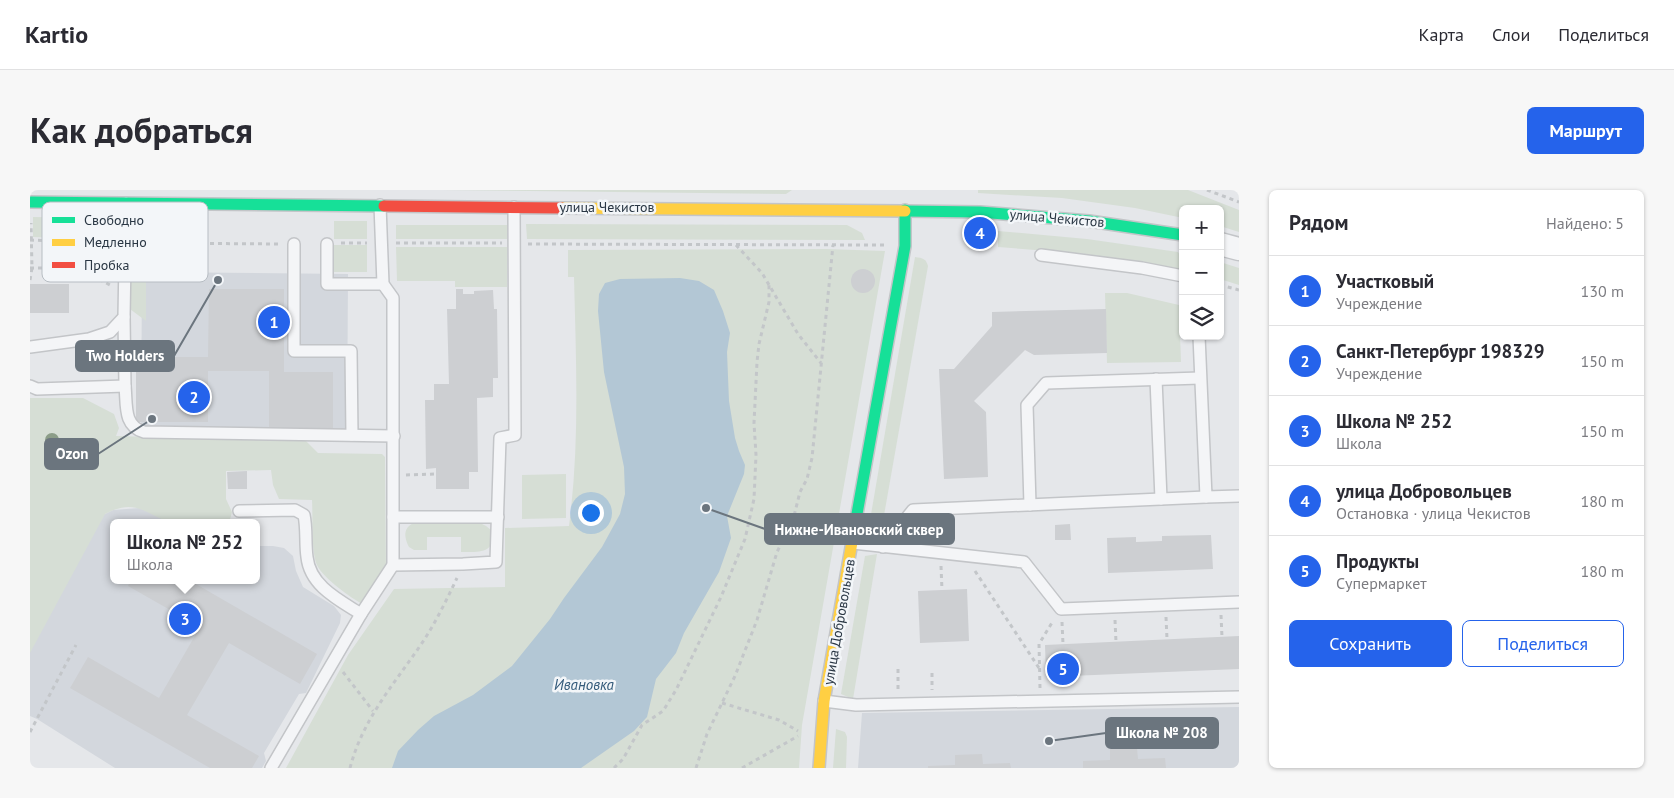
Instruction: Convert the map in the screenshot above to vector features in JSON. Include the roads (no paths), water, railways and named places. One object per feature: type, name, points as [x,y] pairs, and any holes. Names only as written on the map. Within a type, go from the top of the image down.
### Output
[{"type":"street","name":"улица Чекистов","points":[[208,204],[980,212],[1089,221],[1179,234]]},
{"type":"street","name":"улица Добровольцев","points":[[819,768],[824,701],[905,246],[905,210]]},
{"type":"street","points":[[1224,245],[1239,249]]},
{"type":"lane","points":[[271,768],[361,614],[393,565],[393,298],[383,284],[380,205]]},
{"type":"lane","points":[[393,565],[496,562],[500,438],[515,435],[514,207]]},
{"type":"lane","points":[[294,244],[294,351],[351,351],[352,435]]},
{"type":"lane","points":[[327,244],[327,284],[383,284]]},
{"type":"lane","points":[[1041,255],[1179,275]]},
{"type":"lane","points":[[125,282],[125,386],[129,421],[136,430],[144,432],[394,436]]},
{"type":"lane","points":[[30,348],[103,335],[110,332],[124,317]]},
{"type":"lane","points":[[1198,340],[1206,497]]},
{"type":"lane","points":[[1030,505],[1027,406],[1046,383],[1200,378]]},
{"type":"lane","points":[[1156,379],[1161,499]]},
{"type":"lane","points":[[30,386],[37,388],[125,386]]},
{"type":"lane","points":[[883,547],[913,510],[1239,496]]},
{"type":"lane","points":[[238,511],[295,510],[304,514],[307,527],[307,557],[309,568],[315,579],[326,591],[361,614]]},
{"type":"lane","points":[[393,517],[498,517]]},
{"type":"lane","points":[[853,543],[1024,562],[1061,609],[1239,602]]},
{"type":"lane","points":[[824,701],[856,705],[1239,697]]},
{"type":"water","name":"Ивановка","points":[[680,278],[699,281],[714,290],[723,311],[730,333],[727,352],[729,401],[735,438],[745,465],[744,474],[727,516],[731,538],[719,572],[684,633],[676,653],[656,679],[647,717],[634,731],[581,768],[392,768],[398,751],[434,716],[473,695],[512,666],[550,619],[602,547],[620,514],[625,494],[624,467],[604,372],[598,311],[599,294],[605,283],[620,279]]},
{"type":"place","name":"улица Добровольцев","points":[[980,233]]},
{"type":"place","name":"Two Holders","points":[[218,280]]},
{"type":"place","name":"Участковый","points":[[274,322]]},
{"type":"place","name":"Санкт-Петербург 198329","points":[[194,397]]},
{"type":"place","name":"Ozon","points":[[152,419]]},
{"type":"place","name":"Нижне-Ивановский сквер","points":[[706,508]]},
{"type":"place","name":"Школа № 252","points":[[185,619]]},
{"type":"place","name":"Продукты","points":[[1063,669]]},
{"type":"place","name":"Школа № 208","points":[[1049,741]]}]
